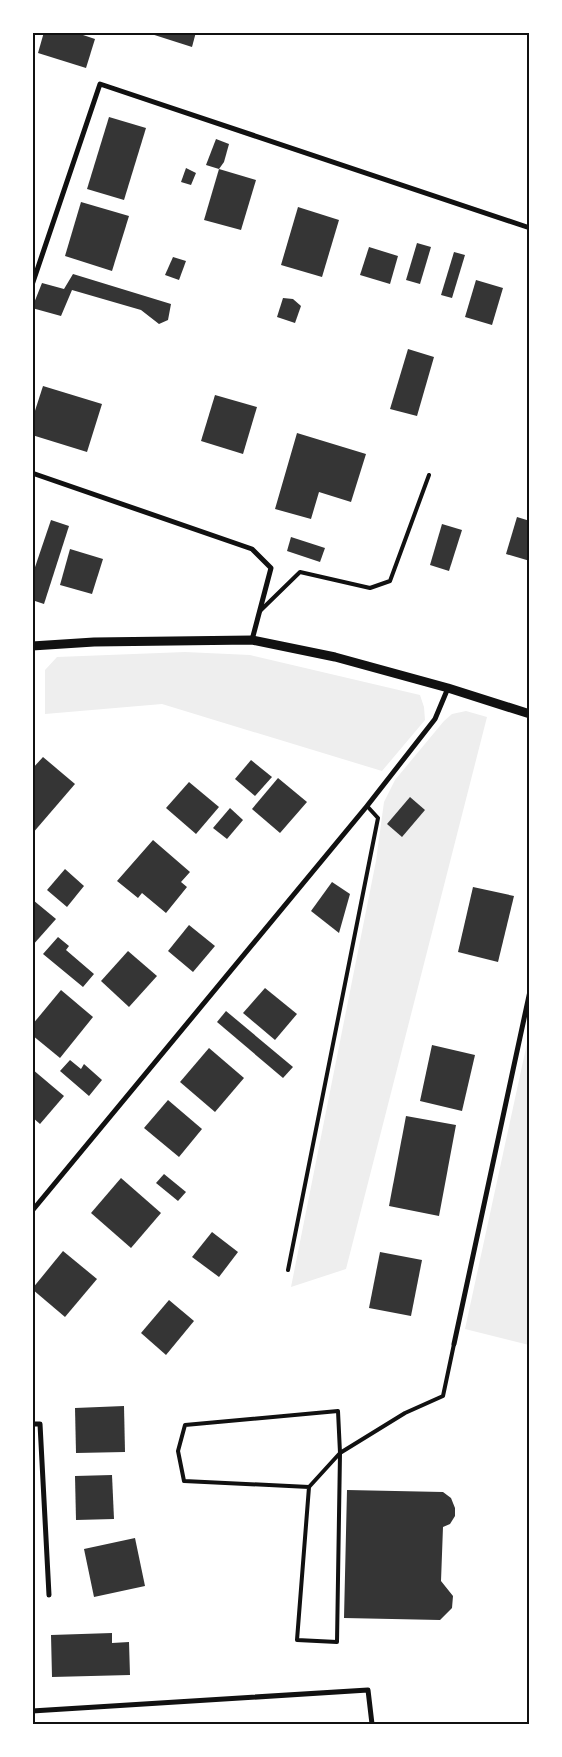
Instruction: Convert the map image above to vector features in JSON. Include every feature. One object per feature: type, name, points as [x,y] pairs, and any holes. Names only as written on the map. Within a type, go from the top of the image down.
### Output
[{"type":"street","points":[[32,285],[100,84],[530,228]]},
{"type":"street","points":[[32,473],[252,549],[271,568],[252,640]]},
{"type":"street","points":[[32,646],[94,642],[252,640],[335,657],[448,688],[530,714]]},
{"type":"street","points":[[32,1211],[367,806],[435,719],[448,688]]},
{"type":"street","points":[[454,1344],[530,991]]},
{"type":"street","points":[[32,1424],[40,1424],[48,1595]]},
{"type":"street","points":[[32,1711],[368,1690],[372,1724]]},
{"type":"lane","points":[[260,611],[300,572],[370,588],[390,582],[429,476]]},
{"type":"lane","points":[[288,1270],[378,818],[367,806]]},
{"type":"lane","points":[[309,1487],[184,1481],[178,1451],[185,1424],[338,1411],[340,1454],[337,1642],[297,1640],[309,1487],[340,1454],[405,1413],[443,1396],[454,1344]]},
{"type":"shaded area","points":[[185,652],[250,655],[420,695],[424,707],[425,720],[382,771],[162,704],[45,714],[45,670],[57,657]]},
{"type":"shaded area","points":[[466,711],[487,717],[346,1269],[291,1287],[376,861],[384,802],[395,780],[444,721],[452,714]]},
{"type":"shaded area","points":[[529,1034],[529,1345],[465,1329]]},
{"type":"building","points":[[44,32],[74,32],[95,39],[86,68],[38,53]]},
{"type":"building","points":[[145,32],[196,32],[192,47]]},
{"type":"building","points":[[109,117],[146,128],[124,200],[87,189]]},
{"type":"building","points":[[216,139],[229,144],[224,162],[219,169],[206,165]]},
{"type":"building","points":[[186,168],[196,173],[191,185],[181,182]]},
{"type":"building","points":[[219,169],[256,180],[241,230],[204,220]]},
{"type":"building","points":[[81,202],[129,216],[112,271],[65,256]]},
{"type":"building","points":[[298,207],[339,220],[322,277],[281,265]]},
{"type":"building","points":[[417,243],[431,247],[420,284],[406,280]]},
{"type":"building","points":[[369,247],[398,256],[390,284],[360,275]]},
{"type":"building","points":[[454,252],[465,255],[452,298],[441,295]]},
{"type":"building","points":[[173,257],[186,261],[179,280],[165,275]]},
{"type":"building","points":[[73,274],[171,304],[168,320],[159,324],[141,310],[72,290],[61,316],[32,308],[42,283],[64,289]]},
{"type":"building","points":[[476,280],[503,288],[492,325],[465,317]]},
{"type":"building","points":[[283,298],[293,299],[301,306],[295,323],[277,317]]},
{"type":"building","points":[[408,349],[434,357],[417,416],[390,409]]},
{"type":"building","points":[[43,386],[102,404],[87,452],[32,435],[32,420]]},
{"type":"building","points":[[215,395],[257,407],[243,454],[201,441]]},
{"type":"building","points":[[297,433],[366,454],[351,502],[319,492],[311,519],[275,509]]},
{"type":"building","points":[[517,517],[530,521],[530,561],[506,554]]},
{"type":"building","points":[[51,520],[69,526],[44,604],[32,600],[32,576]]},
{"type":"building","points":[[442,524],[462,530],[449,571],[430,565]]},
{"type":"building","points":[[291,537],[325,548],[320,562],[287,551]]},
{"type":"building","points":[[70,549],[103,559],[92,594],[60,585]]},
{"type":"building","points":[[43,757],[75,784],[32,834],[32,769]]},
{"type":"building","points":[[251,760],[272,777],[255,796],[235,779]]},
{"type":"building","points":[[278,778],[307,802],[280,833],[252,809]]},
{"type":"building","points":[[189,782],[219,807],[196,834],[166,808]]},
{"type":"building","points":[[410,797],[425,810],[402,837],[387,824]]},
{"type":"building","points":[[230,808],[243,820],[227,839],[213,828]]},
{"type":"building","points":[[153,840],[190,872],[181,882],[187,887],[166,913],[142,893],[138,898],[117,881]]},
{"type":"building","points":[[65,869],[84,886],[67,907],[47,890]]},
{"type":"building","points":[[332,882],[350,894],[339,933],[311,911]]},
{"type":"building","points":[[473,887],[514,896],[498,962],[458,952]]},
{"type":"building","points":[[32,901],[56,919],[32,946]]},
{"type":"building","points":[[189,925],[215,946],[193,972],[168,951]]},
{"type":"building","points":[[58,937],[69,946],[66,950],[94,974],[83,987],[43,954]]},
{"type":"building","points":[[128,951],[157,976],[129,1007],[101,981]]},
{"type":"building","points":[[265,988],[297,1014],[275,1040],[243,1013]]},
{"type":"building","points":[[61,990],[93,1017],[60,1058],[32,1035],[32,1025]]},
{"type":"building","points":[[226,1011],[293,1067],[283,1078],[217,1022]]},
{"type":"building","points":[[432,1045],[475,1055],[462,1111],[420,1101]]},
{"type":"building","points":[[209,1048],[244,1078],[215,1112],[180,1082]]},
{"type":"building","points":[[70,1060],[81,1069],[84,1064],[102,1080],[89,1096],[60,1071]]},
{"type":"building","points":[[32,1069],[64,1096],[40,1124],[32,1117]]},
{"type":"building","points":[[168,1100],[202,1129],[179,1157],[144,1128]]},
{"type":"building","points":[[406,1116],[456,1125],[439,1216],[389,1206]]},
{"type":"building","points":[[164,1174],[186,1192],[178,1201],[156,1183]]},
{"type":"building","points":[[121,1178],[161,1213],[131,1248],[91,1213]]},
{"type":"building","points":[[212,1232],[238,1252],[219,1277],[192,1257]]},
{"type":"building","points":[[63,1251],[97,1279],[65,1317],[32,1289]]},
{"type":"building","points":[[380,1252],[422,1260],[411,1316],[369,1308]]},
{"type":"building","points":[[169,1300],[194,1321],[166,1355],[141,1333]]},
{"type":"building","points":[[124,1406],[125,1452],[76,1453],[75,1408]]},
{"type":"building","points":[[112,1475],[114,1519],[76,1520],[75,1476]]},
{"type":"building","points":[[347,1490],[443,1492],[451,1498],[455,1508],[455,1516],[450,1524],[443,1527],[441,1581],[453,1596],[452,1608],[440,1620],[344,1618]]},
{"type":"building","points":[[135,1538],[145,1586],[94,1597],[84,1549]]},
{"type":"building","points":[[112,1633],[112,1643],[129,1642],[130,1675],[52,1677],[51,1635]]}]
